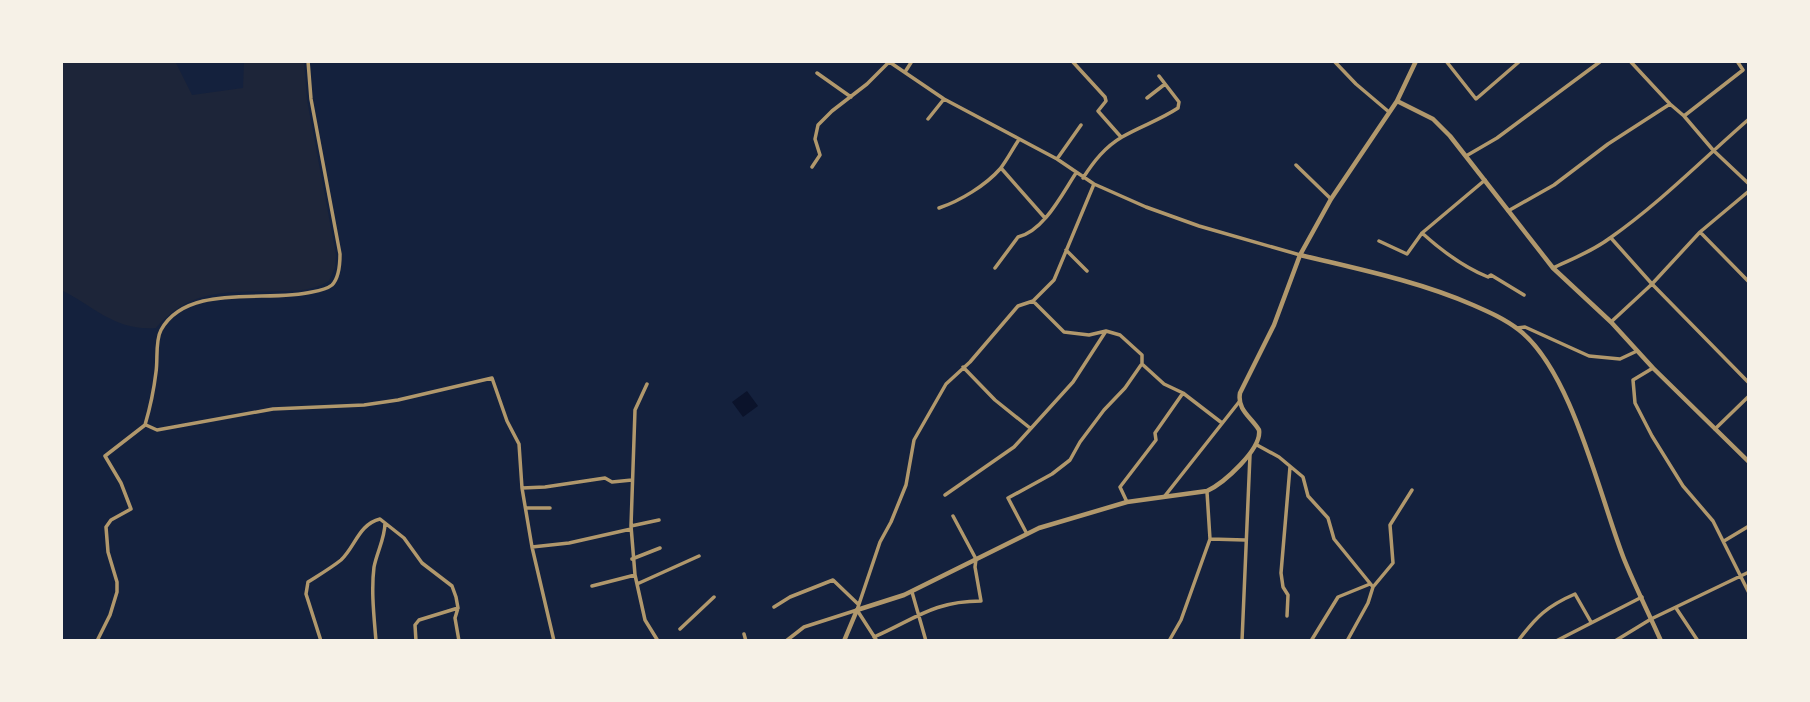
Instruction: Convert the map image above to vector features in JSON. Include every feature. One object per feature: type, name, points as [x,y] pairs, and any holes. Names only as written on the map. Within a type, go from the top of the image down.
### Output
[{"type":"street","points":[[97,641],[117,593],[117,582],[108,552],[106,527],[111,520],[131,509],[121,482],[105,456],[145,425],[156,372],[159,332],[172,317],[191,304],[218,298],[315,292],[333,284],[336,277],[340,254],[311,99],[308,61]]},
{"type":"street","points":[[812,167],[820,155],[815,139],[818,125],[889,61],[944,99],[1057,159],[1083,178],[1146,207],[1199,226],[1300,255],[1424,286],[1499,316],[1531,339],[1554,371],[1625,559],[1661,641]]},
{"type":"street","points":[[905,72],[912,61]]},
{"type":"street","points":[[944,61],[949,61]]},
{"type":"street","points":[[1072,61],[1106,99],[1098,111],[1121,137]]},
{"type":"street","points":[[1334,61],[1389,112]]},
{"type":"street","points":[[1164,497],[1238,402],[1274,325],[1300,255],[1331,198],[1398,101],[1416,61]]},
{"type":"street","points":[[1446,61],[1476,99],[1520,61]]},
{"type":"street","points":[[1466,156],[1497,138],[1601,61]]},
{"type":"street","points":[[1630,61],[1713,150],[1749,184]]},
{"type":"street","points":[[1684,116],[1743,70],[1737,61]]},
{"type":"street","points":[[817,73],[851,97]]},
{"type":"street","points":[[1083,178],[1102,152],[1121,137],[1164,118],[1178,108],[1179,102],[1159,76]]},
{"type":"street","points":[[1147,98],[1165,85]]},
{"type":"street","points":[[928,119],[944,99]]},
{"type":"street","points":[[1398,101],[1433,119],[1450,136],[1553,268],[1611,322],[1714,430],[1749,462]]},
{"type":"street","points":[[1508,211],[1554,185],[1608,144],[1670,104]]},
{"type":"street","points":[[1553,268],[1611,238],[1693,171],[1749,119]]},
{"type":"street","points":[[1057,159],[1081,125]]},
{"type":"street","points":[[939,208],[990,179],[1019,140]]},
{"type":"street","points":[[1296,165],[1331,198]]},
{"type":"street","points":[[1000,168],[1045,218]]},
{"type":"street","points":[[995,268],[1018,237],[1027,235],[1045,218],[1076,173]]},
{"type":"street","points":[[1380,240],[1407,254],[1422,233],[1485,180]]},
{"type":"street","points":[[844,641],[880,542],[906,485],[914,440],[946,384],[970,362],[1018,306],[1032,301],[1054,280],[1094,184]]},
{"type":"street","points":[[1611,322],[1652,284],[1700,232],[1749,191]]},
{"type":"street","points":[[1700,232],[1749,282]]},
{"type":"street","points":[[1422,233],[1471,271],[1488,277],[1491,275],[1524,295]]},
{"type":"street","points":[[1611,238],[1749,383]]},
{"type":"street","points":[[1066,250],[1087,271]]},
{"type":"street","points":[[1027,534],[1008,498],[1052,474],[1070,460],[1096,421],[1142,364],[1142,355],[1120,335],[1106,331],[1089,335],[1063,332],[1032,301]]},
{"type":"street","points":[[1517,328],[1525,327],[1589,356],[1620,359],[1637,351]]},
{"type":"street","points":[[945,495],[1014,447],[1073,382],[1106,331]]},
{"type":"street","points":[[1142,364],[1164,384],[1183,393],[1222,423]]},
{"type":"street","points":[[963,367],[995,400],[1030,428]]},
{"type":"street","points":[[1653,368],[1633,380],[1635,403],[1683,486],[1713,521],[1749,593]]},
{"type":"street","points":[[145,425],[157,430],[273,409],[346,406],[398,400],[492,378],[507,421],[519,444],[522,488],[532,547],[554,641]]},
{"type":"street","points":[[647,384],[635,410],[632,559],[645,620],[658,641]]},
{"type":"street","points":[[1128,502],[1120,486],[1156,440],[1155,433],[1183,393]]},
{"type":"street","points":[[1714,430],[1749,396]]},
{"type":"street","points":[[786,641],[804,627],[858,607],[912,592],[1027,534],[1073,517],[1128,502],[1207,491],[1216,487],[1257,445],[1259,430],[1238,402]]},
{"type":"street","points":[[1257,445],[1279,457],[1303,477],[1308,496],[1328,518],[1334,539],[1371,585],[1368,603],[1347,641]]},
{"type":"street","points":[[1242,641],[1251,460],[1249,453]]},
{"type":"street","points":[[1287,617],[1288,595],[1283,587],[1281,573],[1290,467]]},
{"type":"street","points":[[522,488],[605,478],[612,482],[632,480]]},
{"type":"street","points":[[1311,641],[1338,597],[1371,585],[1393,564],[1390,525],[1412,490]]},
{"type":"street","points":[[1168,641],[1181,620],[1210,538],[1207,491]]},
{"type":"street","points":[[527,508],[550,508]]},
{"type":"street","points":[[774,607],[790,597],[833,580],[858,607],[876,639],[930,609],[957,601],[981,601],[976,559],[953,516]]},
{"type":"street","points":[[321,641],[306,594],[307,582],[351,551],[356,538],[371,522],[380,519],[404,538],[422,563],[452,586],[458,608],[455,618],[459,641]]},
{"type":"street","points":[[532,547],[569,543],[659,520]]},
{"type":"street","points":[[376,641],[374,566],[386,523]]},
{"type":"street","points":[[1724,541],[1749,526]]},
{"type":"street","points":[[1210,538],[1245,540]]},
{"type":"street","points":[[632,559],[660,548]]},
{"type":"street","points":[[637,584],[699,556]]},
{"type":"street","points":[[1615,641],[1651,620],[1749,572]]},
{"type":"street","points":[[592,586],[635,575]]},
{"type":"street","points":[[912,592],[926,641]]},
{"type":"street","points":[[1518,641],[1539,614],[1555,602],[1575,594],[1591,622]]},
{"type":"street","points":[[680,629],[714,597]]},
{"type":"street","points":[[1556,641],[1642,597]]},
{"type":"street","points":[[416,641],[415,625],[419,620],[458,608]]},
{"type":"street","points":[[1676,608],[1698,641]]},
{"type":"street","points":[[744,634],[746,641]]},
{"type":"shaded area","points":[[61,61],[175,61],[192,95],[243,88],[244,61],[304,61],[307,100],[336,255],[335,267],[329,281],[300,290],[213,294],[198,298],[170,314],[156,328],[128,326],[117,322],[61,290]]},
{"type":"shaded area","points":[[747,391],[758,406],[743,417],[732,402]]}]
